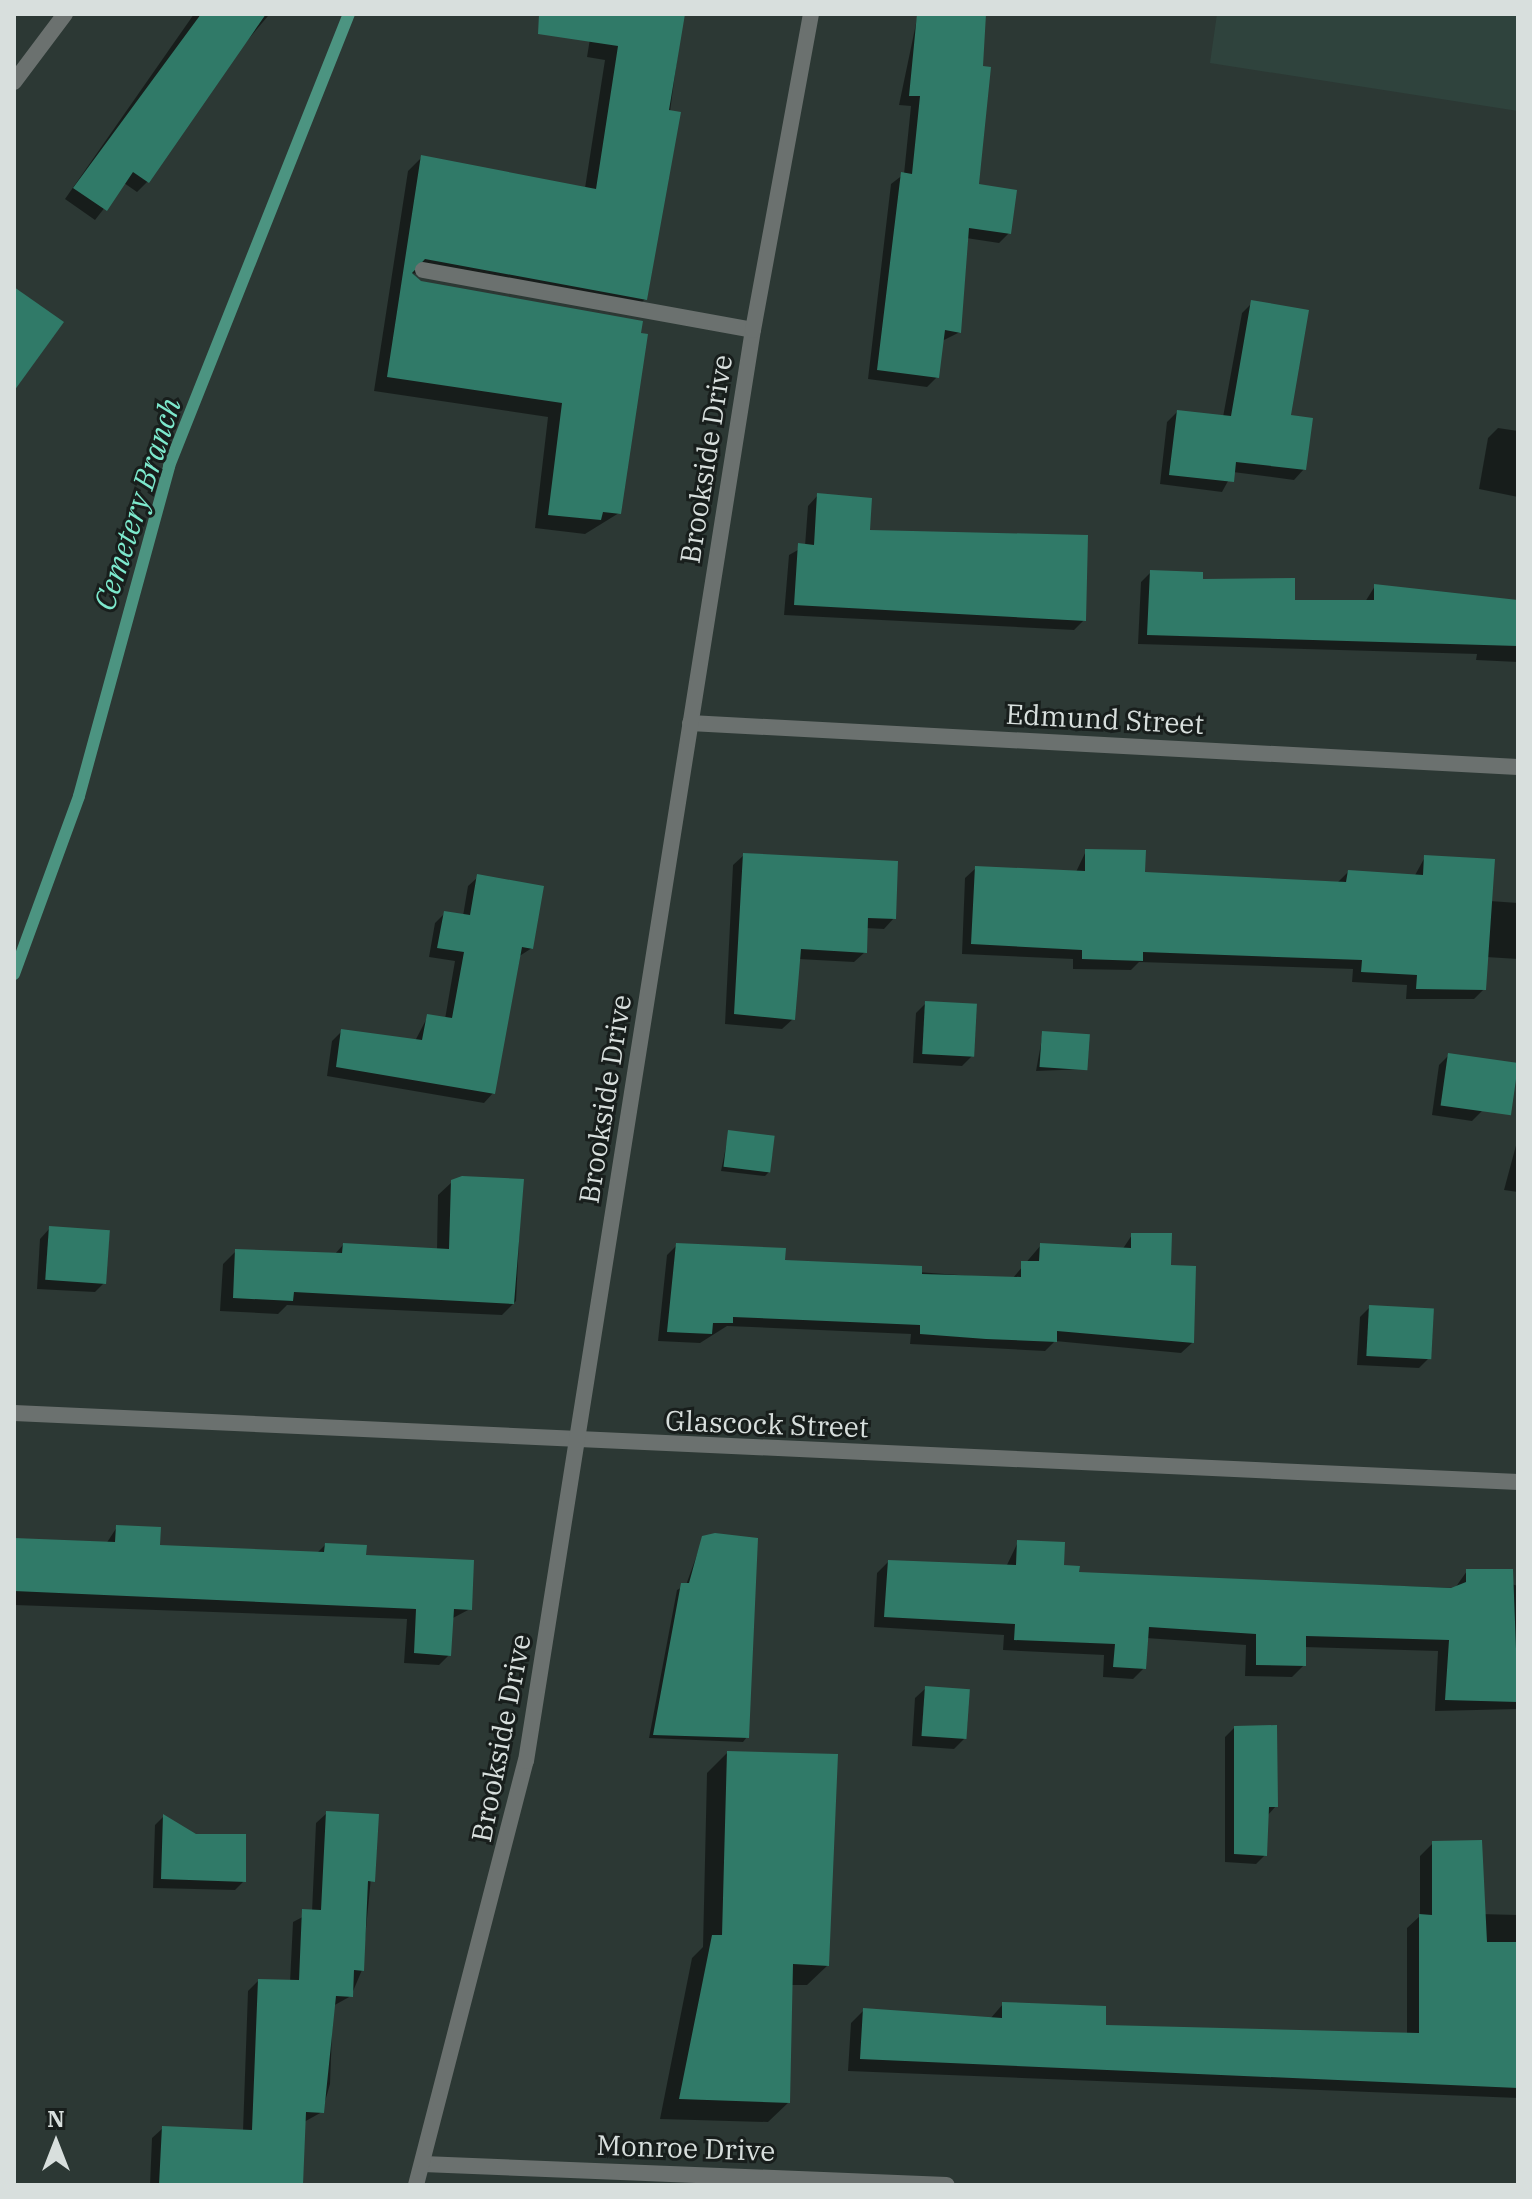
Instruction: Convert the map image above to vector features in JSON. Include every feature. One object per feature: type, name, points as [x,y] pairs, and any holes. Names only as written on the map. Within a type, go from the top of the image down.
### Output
[{"type":"street","points":[[14,82],[65,14]]},
{"type":"street","name":"Brookside Drive","points":[[416,2185],[526,1761],[753,330],[811,14]]},
{"type":"street","points":[[423,270],[753,330]]},
{"type":"street","name":"Edmund Street","points":[[690,723],[1518,767]]},
{"type":"street","name":"Glascock Street","points":[[14,1413],[1518,1482]]},
{"type":"street","name":"Monroe Drive","points":[[423,2164],[947,2185]]},
{"type":"shaded area","points":[[1217,14],[1518,14],[1518,111],[1210,63]]},
{"type":"building","points":[[201,14],[266,14],[149,183],[133,172],[107,211],[73,188]]},
{"type":"building","points":[[539,14],[685,14],[669,110],[681,112],[647,300],[425,259],[412,273],[421,281],[643,321],[641,333],[648,334],[621,514],[603,512],[601,520],[548,515],[562,403],[387,377],[421,155],[596,189],[618,46],[538,34]]},
{"type":"building","points":[[917,14],[986,14],[983,66],[991,67],[979,184],[1017,190],[1011,234],[969,228],[961,333],[945,330],[939,378],[877,370],[901,172],[912,174],[920,96],[909,96]]},
{"type":"building","points":[[14,287],[64,322],[14,391]]},
{"type":"building","points":[[1251,300],[1309,310],[1291,415],[1313,418],[1306,470],[1236,462],[1234,482],[1169,475],[1177,410],[1231,416]]},
{"type":"building","points":[[817,493],[872,498],[870,530],[1088,535],[1086,621],[794,605],[798,543],[814,545]]},
{"type":"building","points":[[1150,570],[1203,572],[1203,579],[1295,578],[1295,600],[1374,600],[1374,584],[1518,600],[1518,646],[1147,635]]},
{"type":"building","points":[[1085,849],[1146,850],[1145,872],[1346,882],[1348,870],[1423,875],[1424,855],[1495,859],[1486,990],[1416,989],[1417,975],[1361,972],[1362,960],[1143,952],[1143,961],[1082,959],[1082,950],[971,944],[975,866],[1085,871]]},
{"type":"building","points":[[743,853],[898,861],[896,919],[868,918],[867,953],[801,949],[795,1020],[734,1014]]},
{"type":"building","points":[[477,874],[544,886],[533,949],[522,947],[495,1094],[336,1067],[341,1029],[422,1040],[427,1014],[452,1018],[464,952],[437,948],[444,911],[470,915]]},
{"type":"building","points":[[925,1001],[977,1004],[974,1057],[922,1054]]},
{"type":"building","points":[[1042,1031],[1090,1034],[1087,1070],[1039,1067]]},
{"type":"building","points":[[1448,1053],[1518,1063],[1511,1115],[1441,1105]]},
{"type":"building","points":[[728,1130],[775,1136],[770,1172],[723,1167]]},
{"type":"building","points":[[462,1176],[524,1179],[514,1304],[294,1292],[293,1301],[233,1298],[235,1249],[342,1253],[343,1243],[449,1249],[451,1180]]},
{"type":"building","points":[[49,1226],[110,1230],[106,1284],[45,1280]]},
{"type":"building","points":[[1131,1233],[1172,1233],[1171,1265],[1196,1266],[1194,1343],[1057,1331],[1057,1342],[986,1339],[920,1334],[920,1325],[733,1317],[733,1323],[713,1323],[712,1334],[667,1332],[676,1243],[786,1248],[785,1260],[922,1266],[922,1274],[1021,1277],[1021,1261],[1039,1261],[1040,1243],[1131,1248]]},
{"type":"building","points":[[1369,1305],[1434,1308],[1431,1359],[1366,1356]]},
{"type":"building","points":[[116,1525],[161,1527],[160,1545],[324,1552],[325,1543],[367,1545],[366,1555],[474,1560],[472,1610],[454,1609],[451,1656],[414,1653],[416,1609],[14,1591],[14,1538],[115,1542]]},
{"type":"building","points":[[715,1533],[758,1538],[749,1738],[653,1735],[681,1583],[689,1583],[702,1536]]},
{"type":"building","points":[[1017,1540],[1065,1542],[1064,1565],[1080,1566],[1079,1572],[1451,1588],[1466,1582],[1466,1569],[1513,1569],[1518,1702],[1445,1700],[1449,1640],[1306,1636],[1306,1666],[1256,1665],[1256,1634],[1149,1627],[1146,1669],[1113,1667],[1115,1644],[1014,1640],[1015,1624],[884,1617],[888,1560],[1016,1565]]},
{"type":"building","points":[[925,1686],[970,1689],[966,1739],[922,1736]]},
{"type":"building","points":[[1277,1725],[1278,1807],[1269,1807],[1267,1856],[1234,1854],[1234,1726]]},
{"type":"building","points":[[727,1751],[838,1754],[829,1966],[793,1964],[790,2103],[679,2099],[712,1935],[722,1935]]},
{"type":"building","points":[[326,1811],[379,1814],[375,1882],[368,1881],[364,1971],[354,1970],[353,1997],[336,1996],[324,2113],[306,2112],[303,2185],[159,2185],[162,2126],[252,2130],[258,1979],[299,1980],[302,1909],[321,1910]]},
{"type":"building","points":[[163,1814],[196,1834],[246,1834],[246,1882],[161,1879]]},
{"type":"building","points":[[1482,1840],[1487,1942],[1518,1942],[1518,2088],[860,2059],[863,2008],[1002,2018],[1002,2002],[1106,2006],[1106,2025],[1419,2033],[1419,1914],[1432,1915],[1432,1841]]},
{"type":"waterway","name":"Cemetery Branch","points":[[14,974],[79,796],[169,466],[349,14]]}]
